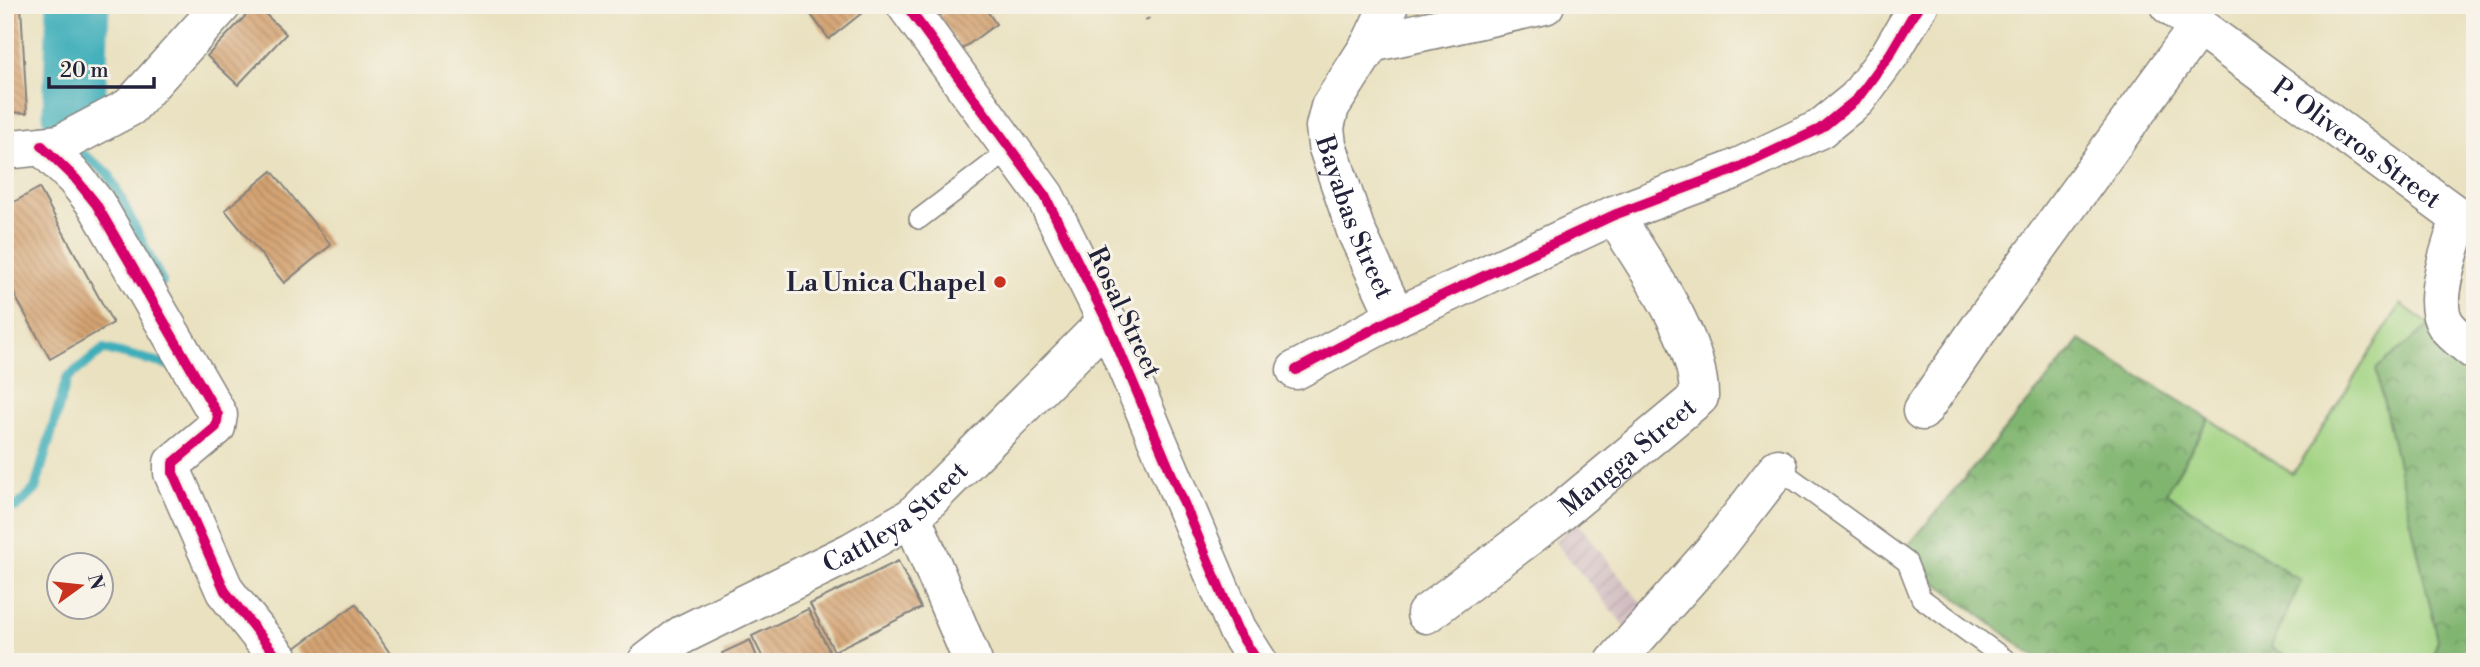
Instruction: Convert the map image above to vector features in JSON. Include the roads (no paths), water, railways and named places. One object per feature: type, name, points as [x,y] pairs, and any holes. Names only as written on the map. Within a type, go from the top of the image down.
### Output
[{"type":"street","name":"Rosal Street","points":[[906,5],[1045,197],[1107,321],[1230,645],[1258,662]]},
{"type":"street","name":"Bayabas Street","points":[[1389,5],[1371,43],[1330,107],[1325,127],[1327,145],[1356,231],[1396,317]]},
{"type":"street","points":[[1371,43],[1545,5]]},
{"type":"street","points":[[1296,370],[1396,317],[1614,215],[1731,171],[1819,129],[1857,99],[1896,45],[1919,5]]},
{"type":"street","points":[[220,6],[130,107],[36,146],[75,178],[96,204],[218,415],[216,427],[173,463],[173,473],[225,591],[281,662]]},
{"type":"street","points":[[1922,411],[1983,323],[2183,16]]},
{"type":"street","name":"P. Oliveros Street","points":[[2183,16],[2453,213],[2458,222],[2446,266],[2440,310],[2445,324],[2475,351]]},
{"type":"street","name":"Mangga Street","points":[[1426,614],[1556,516],[1699,397],[1700,380],[1692,355],[1667,300],[1614,215]]},
{"type":"street","name":"Cattleya Street","points":[[647,662],[689,648],[912,517],[1107,321]]},
{"type":"street","points":[[1615,662],[1716,548],[1778,468]]},
{"type":"street","points":[[912,517],[973,662]]},
{"type":"lane","points":[[919,219],[1011,149]]},
{"type":"lane","points":[[1778,468],[1907,562],[1921,598],[2009,662]]},
{"type":"waterway","points":[[74,114],[78,5]]},
{"type":"waterway","points":[[76,149],[108,173],[162,282]]},
{"type":"waterway","points":[[5,506],[17,507],[35,489],[67,378],[104,349],[173,366]]},
{"type":"place","name":"La Unica Chapel","points":[[1000,282]]}]
